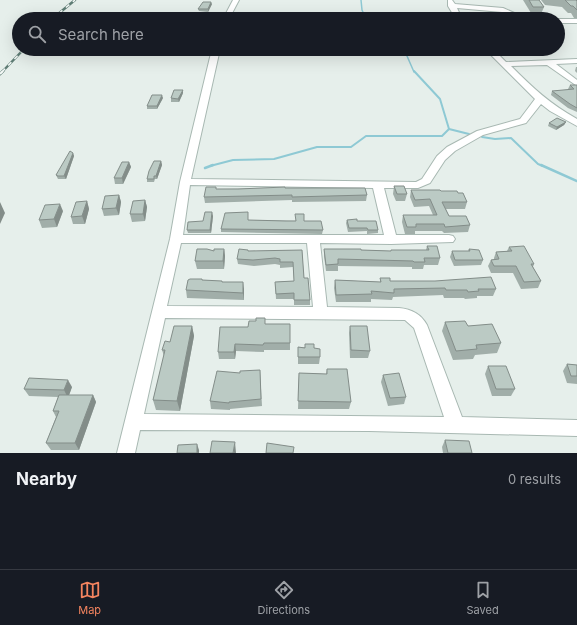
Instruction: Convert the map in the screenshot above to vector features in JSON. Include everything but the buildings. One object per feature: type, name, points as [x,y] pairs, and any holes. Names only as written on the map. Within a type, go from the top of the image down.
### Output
[{"type":"street","points":[[230,12],[236,0]]},
{"type":"street","points":[[464,0],[467,4],[476,5],[478,4],[477,0]]},
{"type":"street","points":[[450,3],[456,12]]},
{"type":"street","points":[[450,3],[504,10],[509,12]]},
{"type":"street","points":[[565,21],[577,21]]},
{"type":"street","points":[[126,453],[176,239],[185,182],[214,56]]},
{"type":"street","points":[[496,56],[537,102],[577,130]]},
{"type":"street","points":[[504,64],[577,61]]},
{"type":"street","points":[[550,63],[577,84]]},
{"type":"street","points":[[185,182],[378,185],[418,184],[426,181],[441,158],[451,149],[480,133],[523,120],[537,102]]},
{"type":"street","points":[[537,102],[577,123]]},
{"type":"street","points":[[378,185],[392,240]]},
{"type":"street","points":[[176,239],[449,239]]},
{"type":"street","points":[[313,240],[321,313]]},
{"type":"street","points":[[158,312],[396,313],[413,317],[420,325],[456,425]]},
{"type":"street","points":[[133,422],[456,425],[577,428]]},
{"type":"waterway","points":[[361,0],[363,12]]},
{"type":"waterway","points":[[407,56],[414,72]]},
{"type":"waterway","points":[[414,71],[440,99],[449,129]]},
{"type":"waterway","points":[[211,166],[233,160],[274,159],[317,147],[351,147],[366,136],[442,136],[449,129]]},
{"type":"waterway","points":[[449,129],[469,134]]},
{"type":"waterway","points":[[482,137],[495,139],[511,138],[538,164],[543,166]]},
{"type":"waterway","points":[[541,165],[577,181]]},
{"type":"waterway","points":[[205,168],[211,166]]},
{"type":"railway","points":[[60,12],[75,0]]},
{"type":"railway","points":[[2,72],[17,56]]}]
